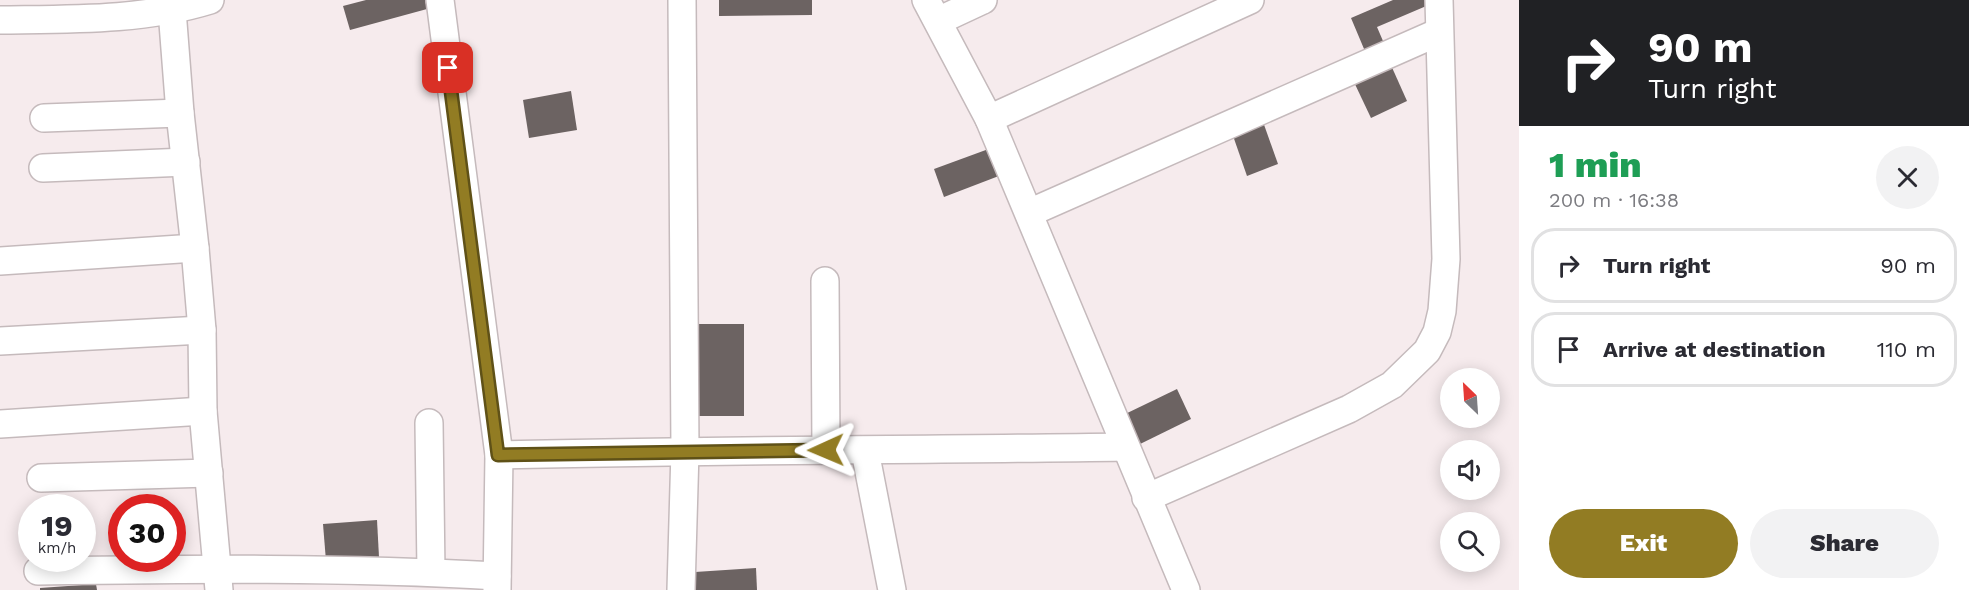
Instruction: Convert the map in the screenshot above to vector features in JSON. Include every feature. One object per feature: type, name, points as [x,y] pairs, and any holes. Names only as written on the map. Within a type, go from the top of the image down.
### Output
[{"type":"street","points":[[0,20],[134,16],[172,10],[210,0]]},
{"type":"street","points":[[38,572],[218,579],[431,572],[497,583],[498,455],[440,0]]},
{"type":"street","points":[[681,590],[685,451],[682,0]]},
{"type":"street","points":[[983,0],[932,10],[989,119],[1186,590]]},
{"type":"street","points":[[989,119],[1250,0]]},
{"type":"street","points":[[1146,498],[1349,409],[1392,385],[1427,351],[1437,332],[1442,311],[1446,260],[1439,0]]},
{"type":"street","points":[[172,10],[202,330],[203,411],[218,579]]},
{"type":"street","points":[[1029,213],[1439,32]]},
{"type":"street","points":[[44,118],[180,112]]},
{"type":"street","points":[[43,168],[186,162]]},
{"type":"street","points":[[0,261],[195,248]]},
{"type":"street","points":[[825,281],[826,450]]},
{"type":"street","points":[[0,341],[202,330]]},
{"type":"street","points":[[0,424],[203,411]]},
{"type":"street","points":[[429,423],[431,572]]},
{"type":"street","points":[[498,455],[1125,447]]},
{"type":"street","points":[[865,451],[892,590]]},
{"type":"street","points":[[41,478],[209,473]]},
{"type":"building","points":[[366,0],[425,0],[427,9],[350,30],[343,6]]},
{"type":"building","points":[[719,0],[812,0],[812,15],[719,16]]},
{"type":"building","points":[[1393,0],[1430,0],[1431,4],[1377,27],[1386,48],[1367,56],[1351,18]]},
{"type":"building","points":[[1390,63],[1407,101],[1371,118],[1353,80]]},
{"type":"building","points":[[571,91],[577,130],[529,138],[523,100]]},
{"type":"building","points":[[1262,119],[1278,164],[1247,176],[1231,130]]},
{"type":"building","points":[[994,147],[1004,174],[944,197],[934,169]]},
{"type":"building","points":[[697,324],[744,324],[744,416],[697,416]]},
{"type":"building","points":[[1177,389],[1191,419],[1134,447],[1119,417]]},
{"type":"building","points":[[377,520],[379,557],[326,561],[323,524]]},
{"type":"building","points":[[756,568],[757,590],[696,590],[695,572]]},
{"type":"building","points":[[96,584],[97,590],[40,590],[40,588]]},
{"type":"route","points":[[448,68],[498,455],[826,450]]}]
